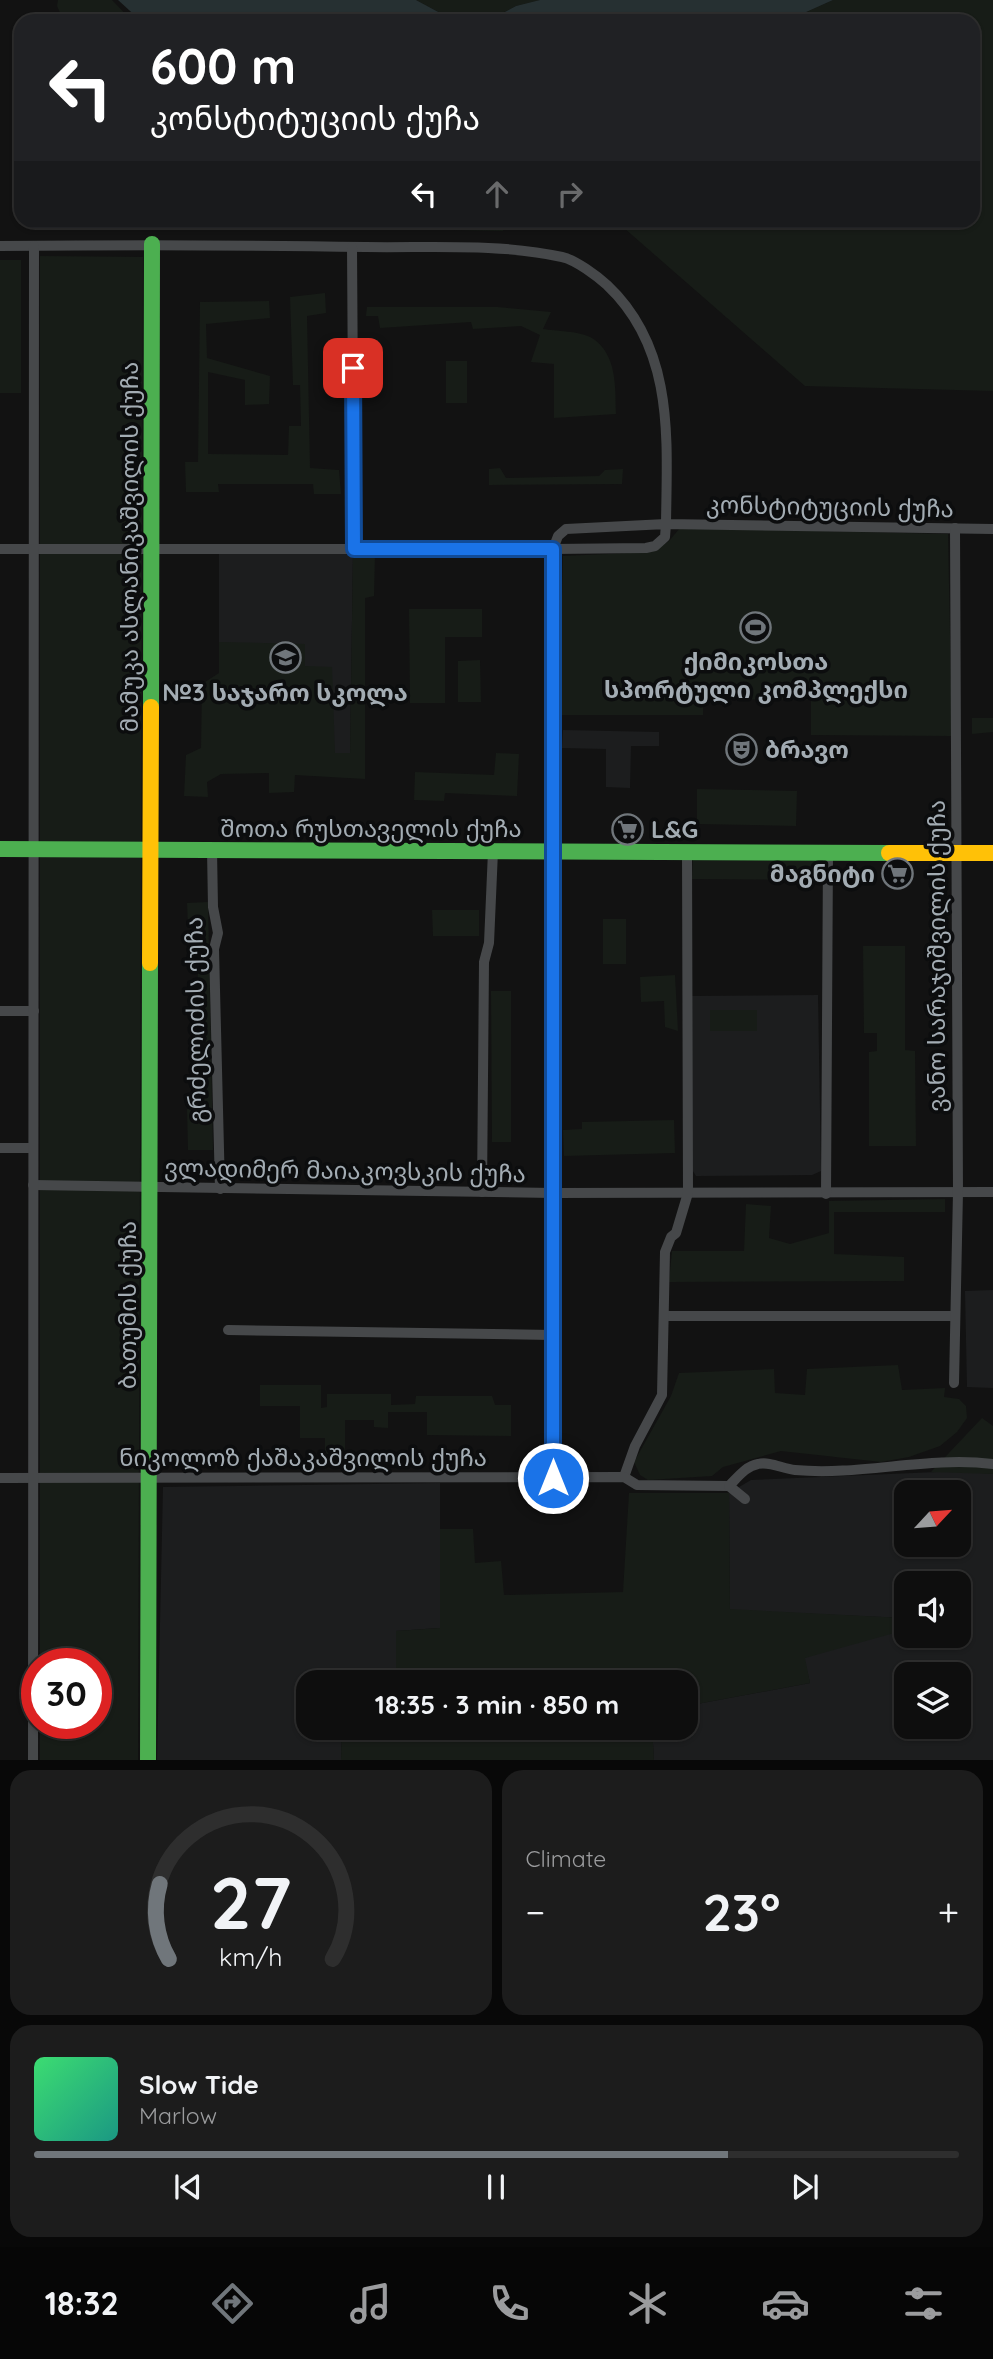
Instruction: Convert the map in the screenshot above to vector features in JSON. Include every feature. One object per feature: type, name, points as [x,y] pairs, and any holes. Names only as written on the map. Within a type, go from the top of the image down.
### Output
[{"type":"street","points":[[0,246],[152,244],[352,247],[532,252],[566,257],[606,284],[635,317],[658,366],[665,413],[666,524],[665,537],[654,546],[646,548],[0,549]]},
{"type":"street","name":"მამუკა ასლანიკაშვილის ქუჩა","points":[[151,850],[152,244]]},
{"type":"street","points":[[33,1760],[34,246]]},
{"type":"street","points":[[352,247],[354,549]]},
{"type":"street","name":"კონსტიტუციის ქუჩა","points":[[553,549],[558,536],[566,529],[666,524],[993,529]]},
{"type":"street","name":"ვანო სარაჯიშვილის ქუჩა","points":[[954,1383],[958,1192],[955,528]]},
{"type":"street","points":[[553,549],[553,1478]]},
{"type":"street","name":"შოთა რუსთაველის ქუჩა","points":[[0,849],[993,853]]},
{"type":"street","name":"ბათუმის ქუჩა","points":[[148,1760],[151,850]]},
{"type":"street","name":"გრძელიძის ქუჩა","points":[[212,850],[213,908],[219,933],[214,948],[220,1189]]},
{"type":"street","points":[[482,1192],[484,962],[489,943],[493,851]]},
{"type":"street","points":[[624,1477],[635,1446],[662,1395],[665,1252],[671,1237],[676,1233],[688,1193],[687,852]]},
{"type":"street","points":[[826,1194],[828,853]]},
{"type":"street","points":[[0,1011],[34,1011]]},
{"type":"street","points":[[0,1148],[33,1147]]},
{"type":"street","name":"ვლადიმერ მაიაკოვსკის ქუჩა","points":[[33,1185],[553,1194],[993,1192]]},
{"type":"street","points":[[664,1316],[954,1316]]},
{"type":"street","points":[[228,1330],[553,1335]]},
{"type":"street","points":[[745,1499],[729,1486],[749,1467],[761,1463],[795,1470],[872,1468],[943,1461],[993,1464]]},
{"type":"street","name":"ნიკოლოზ ქაშაკაშვილის ქუჩა","points":[[0,1478],[624,1477],[638,1485],[729,1486]]},
{"type":"shaded area","points":[[58,0],[112,0],[125,14],[61,14],[57,6]]},
{"type":"shaded area","points":[[118,0],[416,0],[442,14],[133,14]]},
{"type":"shaded area","points":[[416,0],[541,0],[516,6],[501,14],[442,14]]},
{"type":"shaded area","points":[[540,0],[833,0],[803,14],[501,14],[516,6]]},
{"type":"shaded area","points":[[833,0],[993,0],[993,391],[805,386],[624,228],[980,228],[980,14],[804,13]]},
{"type":"shaded area","points":[[453,228],[504,228],[503,231]]},
{"type":"shaded area","points":[[40,256],[143,257],[138,1760],[40,1760],[40,1739],[112,1739],[112,1648],[40,1648]]},
{"type":"shaded area","points":[[0,260],[21,260],[21,393],[0,393]]},
{"type":"shaded area","points":[[325,293],[326,313],[307,316],[310,468],[339,470],[341,494],[314,494],[313,484],[218,484],[219,492],[186,492],[185,462],[198,462],[200,302],[269,301],[270,318],[206,324],[207,358],[270,376],[269,404],[245,405],[245,380],[208,372],[208,454],[288,455],[289,426],[301,426],[300,385],[293,385],[290,297]]},
{"type":"shaded area","points":[[367,307],[498,307],[551,312],[543,329],[587,336],[607,353],[615,383],[616,414],[554,418],[554,364],[531,362],[540,335],[521,326],[473,329],[471,322],[380,328],[378,316],[366,316]]},
{"type":"shaded area","points":[[446,361],[467,361],[467,403],[446,403]]},
{"type":"shaded area","points":[[500,468],[506,478],[599,476],[605,470],[623,469],[622,484],[489,485],[489,469]]},
{"type":"shaded area","name":"ქიმიკოსთა სპორტული კომპლექსი","points":[[680,528],[948,534],[952,736],[811,735],[811,700],[703,699],[703,715],[559,715],[563,556],[652,552],[669,541]]},
{"type":"shaded area","name":"№3 საჯარო სკოლა","points":[[219,553],[353,554],[350,753],[219,757]]},
{"type":"shaded area","points":[[353,554],[375,554],[374,596],[365,598],[365,779],[295,775],[294,792],[269,793],[269,773],[221,774],[207,782],[208,797],[184,796],[186,755],[201,748],[202,684],[219,673],[219,642],[305,644],[305,666],[332,667],[335,753],[350,753]]},
{"type":"shaded area","points":[[409,609],[482,609],[482,637],[445,637],[445,703],[410,703]]},
{"type":"shaded area","points":[[480,660],[481,702],[458,702],[458,661]]},
{"type":"shaded area","points":[[972,718],[993,718],[993,732],[972,734]]},
{"type":"shaded area","points":[[563,730],[659,732],[659,746],[631,746],[630,788],[606,787],[606,749],[562,748]]},
{"type":"shaded area","points":[[496,753],[519,754],[517,796],[445,793],[444,801],[414,800],[415,772],[494,775]]},
{"type":"shaded area","points":[[697,789],[797,791],[796,826],[697,824]]},
{"type":"shaded area","points":[[693,859],[821,861],[821,880],[692,879]]},
{"type":"shaded area","points":[[208,902],[213,1150],[188,1150],[187,1109],[200,1108],[197,927],[188,927],[187,903]]},
{"type":"shaded area","points":[[432,910],[479,910],[479,936],[433,936]]},
{"type":"shaded area","points":[[603,919],[626,919],[626,964],[603,964]]},
{"type":"shaded area","points":[[863,946],[905,946],[905,1050],[915,1051],[916,1146],[869,1146],[869,1052],[877,1051],[877,1033],[864,1033]]},
{"type":"shaded area","points":[[675,975],[678,1031],[665,1027],[664,1001],[641,1002],[640,977]]},
{"type":"shaded area","points":[[491,991],[511,991],[511,1142],[492,1142]]},
{"type":"shaded area","points":[[818,995],[821,1171],[812,1175],[696,1176],[691,1168],[692,996]]},
{"type":"shaded area","points":[[710,1010],[757,1010],[757,1031],[710,1031]]},
{"type":"shaded area","points":[[674,1120],[675,1153],[564,1156],[563,1130],[582,1129],[582,1122]]},
{"type":"shaded area","points":[[945,1199],[945,1212],[834,1212],[834,1254],[904,1257],[904,1281],[669,1282],[672,1251],[744,1251],[746,1204],[771,1206],[769,1238],[790,1244],[829,1233],[829,1201]]},
{"type":"shaded area","points":[[993,1290],[993,1388],[967,1387],[965,1291]]},
{"type":"shaded area","points":[[898,1365],[902,1390],[945,1388],[944,1397],[959,1399],[966,1406],[967,1418],[957,1432],[940,1446],[909,1457],[881,1462],[781,1451],[723,1467],[712,1476],[648,1480],[640,1475],[634,1462],[671,1396],[679,1373],[774,1369],[775,1393],[805,1395],[807,1369]]},
{"type":"shaded area","points":[[260,1385],[321,1385],[321,1408],[327,1407],[327,1394],[391,1394],[391,1405],[415,1404],[416,1396],[492,1396],[495,1405],[511,1405],[511,1436],[427,1435],[427,1412],[388,1412],[388,1428],[374,1427],[374,1420],[345,1420],[345,1454],[325,1454],[325,1438],[300,1438],[300,1406],[260,1406]]},
{"type":"shaded area","points":[[982,1418],[993,1426],[993,1474],[931,1472]]},
{"type":"shaded area","points":[[960,1471],[993,1474],[993,1760],[654,1760],[653,1740],[698,1740],[698,1704],[810,1683],[804,1658],[894,1622],[894,1648],[971,1648],[971,1571],[894,1571],[894,1618],[730,1610],[729,1493],[751,1480]]},
{"type":"shaded area","points":[[440,1483],[440,1628],[396,1631],[396,1670],[296,1670],[296,1740],[342,1740],[341,1760],[157,1760],[163,1487]]},
{"type":"shaded area","points":[[629,1493],[729,1493],[730,1609],[894,1617],[894,1633],[805,1658],[810,1683],[698,1704],[698,1670],[396,1670],[396,1631],[440,1628],[440,1529],[473,1529],[475,1563],[501,1561],[504,1595],[623,1592]]},
{"type":"shaded area","points":[[342,1740],[653,1740],[654,1760],[341,1760]]},
{"type":"traffic: fast","points":[[151,707],[152,244]]},
{"type":"traffic: fast","points":[[0,849],[889,853]]},
{"type":"traffic: fast","points":[[148,1760],[150,963]]},
{"type":"traffic: slow","points":[[150,963],[151,707]]},
{"type":"traffic: slow","points":[[889,853],[993,853]]},
{"type":"place","name":"ქიმიკოსთა სპორტული კომპლექსი","points":[[756,627]]},
{"type":"place","name":"№3 საჯარო სკოლა","points":[[285,658]]},
{"type":"place","name":"ბრავო","points":[[742,749]]},
{"type":"place","name":"L&G","points":[[628,829]]},
{"type":"place","name":"მაგნიტი","points":[[898,873]]},
{"type":"route","points":[[353,368],[354,549],[553,549],[553,1478]]}]
